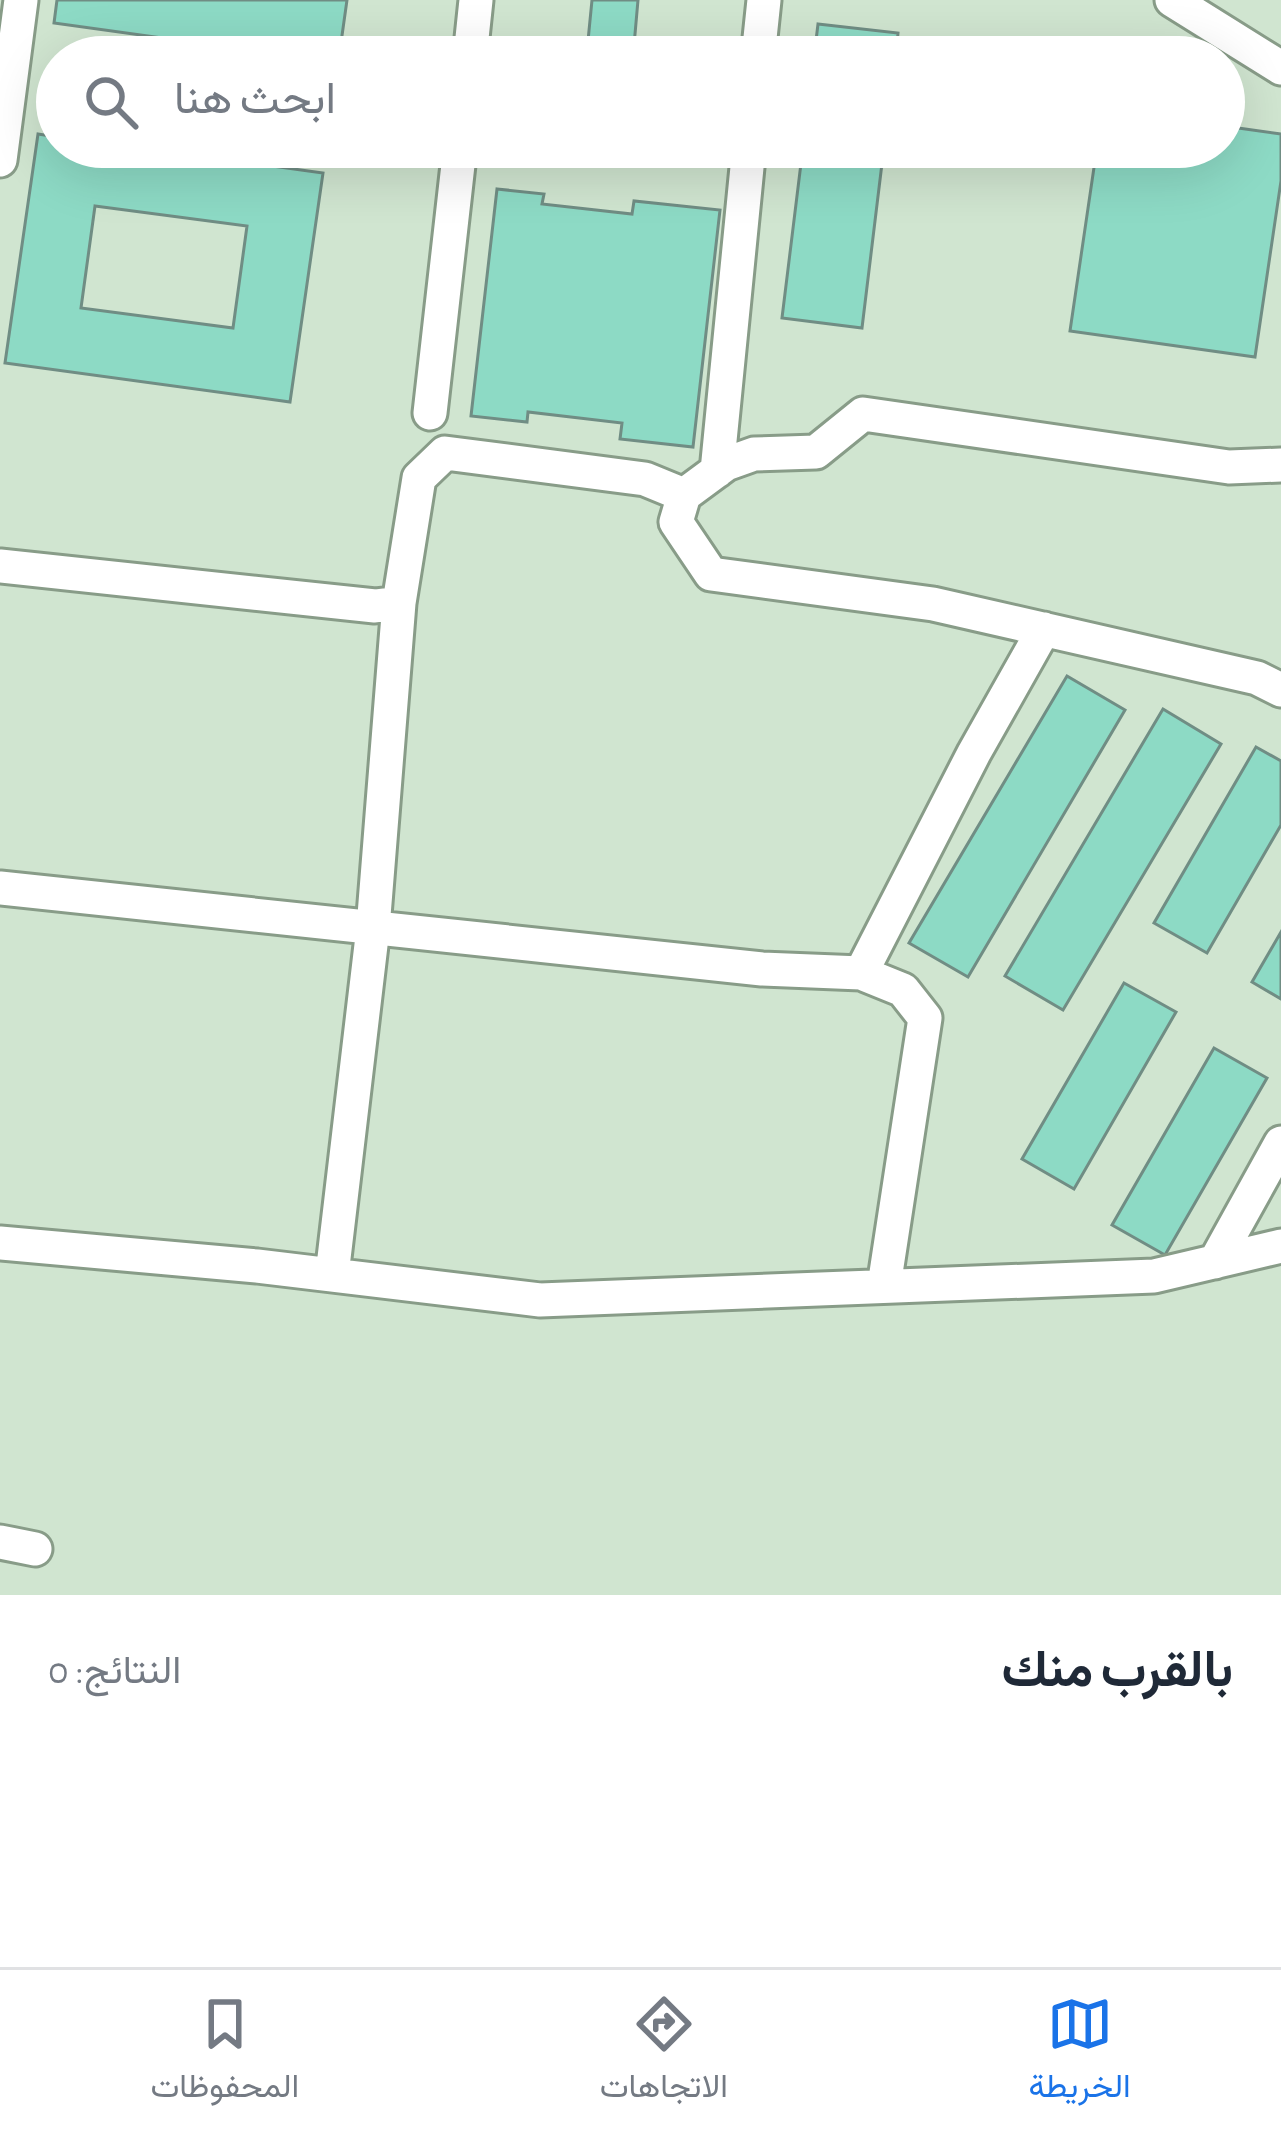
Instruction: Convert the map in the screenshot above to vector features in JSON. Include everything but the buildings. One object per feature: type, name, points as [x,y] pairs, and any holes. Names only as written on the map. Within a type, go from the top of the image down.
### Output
[{"type":"street","points":[[0,160],[6,69],[21,0]]},
{"type":"street","points":[[472,36],[476,0]]},
{"type":"street","points":[[760,36],[764,0]]},
{"type":"street","points":[[1172,0],[1230,36]]},
{"type":"street","points":[[1245,46],[1281,68]]},
{"type":"street","points":[[430,413],[458,168]]},
{"type":"street","points":[[717,470],[747,168]]},
{"type":"street","points":[[1281,465],[1229,467],[863,414],[816,452],[754,454],[717,470],[684,495],[676,522],[711,574],[933,604],[1256,678],[1281,690]]},
{"type":"street","points":[[332,1275],[373,928],[399,603],[419,478],[445,453],[645,478],[684,495]]},
{"type":"street","points":[[0,566],[375,606],[399,603]]},
{"type":"street","points":[[861,974],[974,753],[1044,629]]},
{"type":"street","points":[[0,888],[762,969],[861,974],[904,990],[925,1018],[884,1286]]},
{"type":"street","points":[[1215,1262],[1281,1143]]},
{"type":"street","points":[[0,1243],[540,1300],[1154,1276],[1281,1246]]},
{"type":"street","points":[[0,1542],[35,1549]]}]
